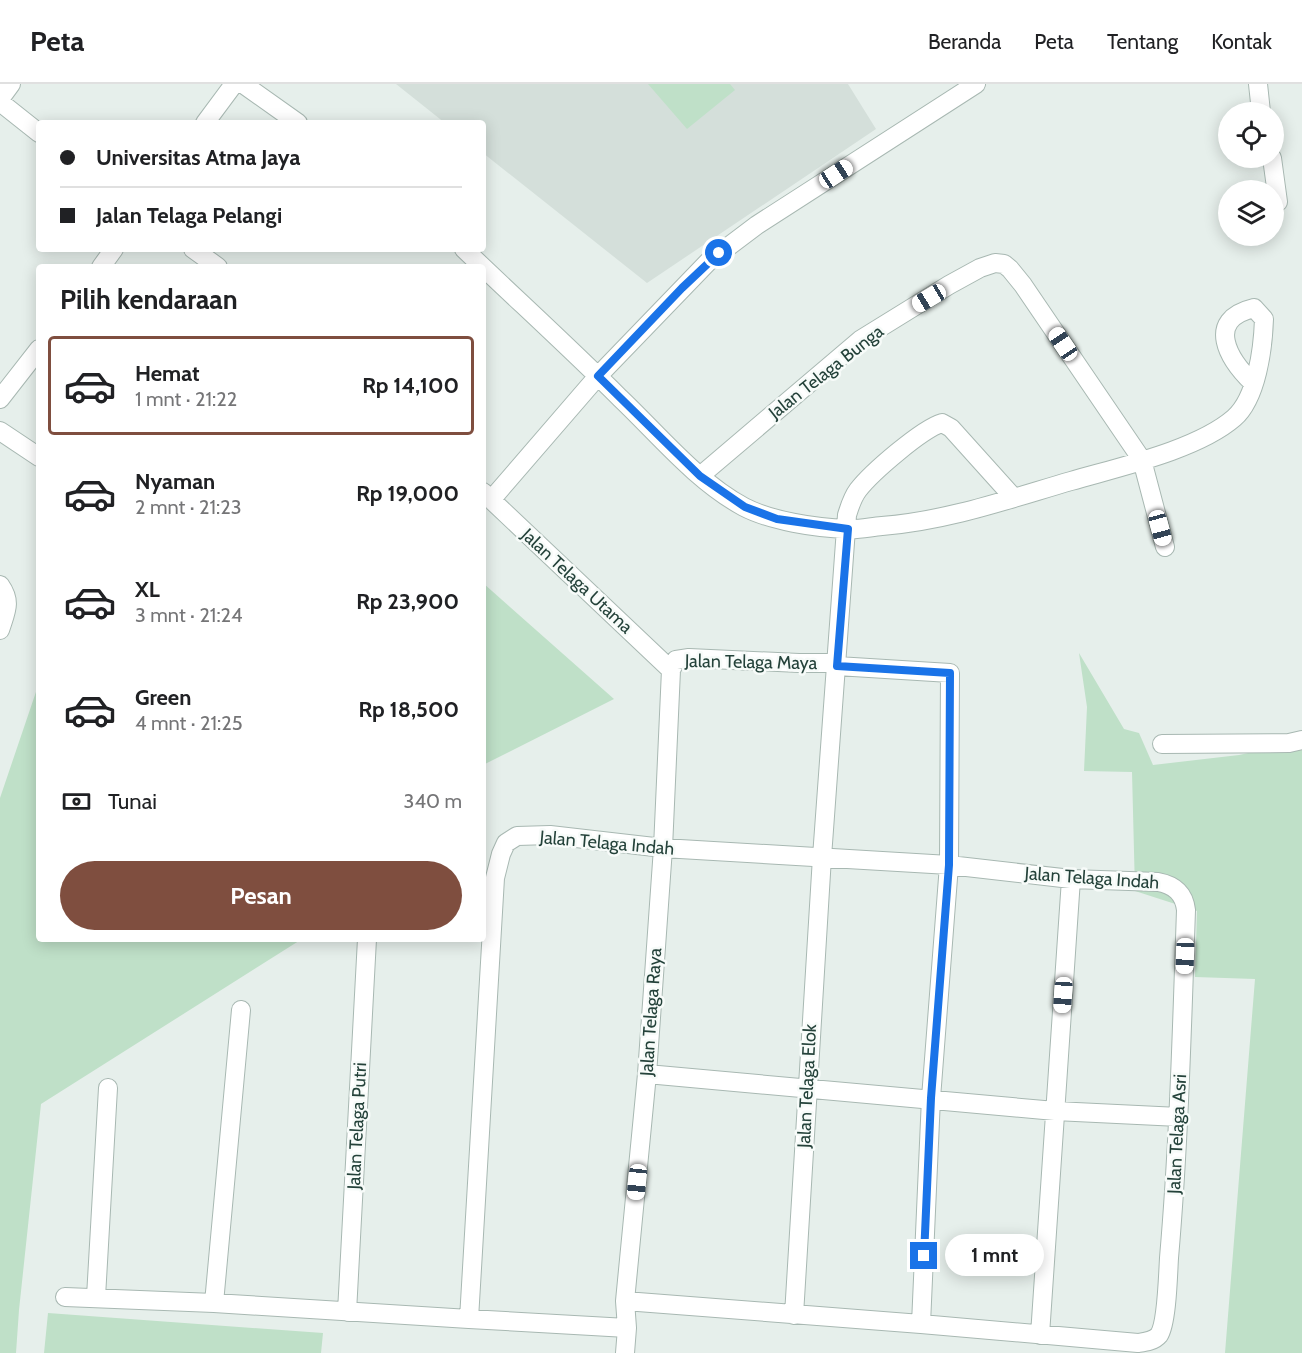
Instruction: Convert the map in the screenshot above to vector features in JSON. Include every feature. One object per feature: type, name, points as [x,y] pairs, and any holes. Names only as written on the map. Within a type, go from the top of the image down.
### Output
[{"type":"street","points":[[11,84],[0,101],[36,131]]},
{"type":"street","points":[[207,120],[234,84],[243,84],[294,120]]},
{"type":"street","points":[[487,496],[708,262],[730,244],[795,200],[976,84]]},
{"type":"street","points":[[1257,84],[1260,102]]},
{"type":"street","points":[[197,252],[214,264]]},
{"type":"street","points":[[467,252],[480,264]]},
{"type":"street","name":"Jalan Telaga Bunga","points":[[700,476],[860,340],[949,285],[995,262],[1004,264],[1023,285],[1142,460]]},
{"type":"street","points":[[486,270],[700,476],[745,507],[777,519],[848,529],[908,524],[943,518],[1014,498],[1142,460],[1202,439],[1235,417],[1248,399],[1252,383]]},
{"type":"street","points":[[0,399],[36,353]]},
{"type":"street","name":"Jalan Telaga Elok","points":[[795,1315],[822,857],[848,515],[851,501],[866,480],[924,432],[942,423],[951,428],[1014,498]]},
{"type":"street","points":[[0,431],[36,455]]},
{"type":"street","points":[[1142,460],[1165,548]]},
{"type":"street","name":"Jalan Telaga Utama","points":[[487,496],[671,670]]},
{"type":"street","points":[[0,585],[8,601],[0,630]]},
{"type":"street","name":"Jalan Telaga Maya","points":[[671,670],[676,660],[689,658],[837,665]]},
{"type":"street","points":[[837,665],[950,673],[949,865],[931,1098],[921,1324]]},
{"type":"street","name":"Jalan Telaga Raya","points":[[626,1353],[625,1302],[647,1074],[663,848],[671,670]]},
{"type":"street","points":[[1162,744],[1289,743],[1302,740]]},
{"type":"street","name":"Jalan Telaga Indah","points":[[469,1319],[495,878],[506,843],[517,836],[550,835],[663,848],[949,865],[1071,879],[1158,882],[1170,884],[1185,899],[1186,910]]},
{"type":"street","points":[[625,1302],[1040,1335],[1071,879]]},
{"type":"street","name":"Jalan Telaga Asri","points":[[1040,1335],[1138,1343],[1150,1341],[1158,1335],[1162,1325],[1172,1226],[1179,1117],[1186,910]]},
{"type":"street","name":"Jalan Telaga Putri","points":[[347,1312],[367,942]]},
{"type":"street","points":[[214,1303],[241,1010]]},
{"type":"street","points":[[647,1074],[1055,1111],[1179,1117]]},
{"type":"street","points":[[96,1297],[108,1088]]},
{"type":"street","points":[[65,1297],[214,1303],[627,1328]]},
{"type":"shaded area","points":[[396,84],[848,84],[876,129],[647,283],[486,155],[486,120],[441,120]]},
{"type":"green space","points":[[648,84],[730,84],[735,90],[687,129]]},
{"type":"green space","points":[[486,586],[614,699],[486,763]]},
{"type":"green space","points":[[1079,653],[1124,729],[1139,733],[1153,765],[1239,755],[1302,741],[1302,1353],[1225,1353],[1255,979],[1195,977],[1197,911],[1135,891],[1132,772],[1084,771],[1087,707]]},
{"type":"green space","points":[[36,692],[36,942],[297,942],[41,1104],[16,1353],[0,1353],[0,798]]},
{"type":"green space","points":[[48,1313],[323,1333],[321,1353],[44,1353]]},
{"type":"route","points":[[719,253],[682,288],[598,376],[700,476],[745,507],[777,519],[848,529],[837,666],[950,673],[949,865],[931,1098],[924,1256]]}]
